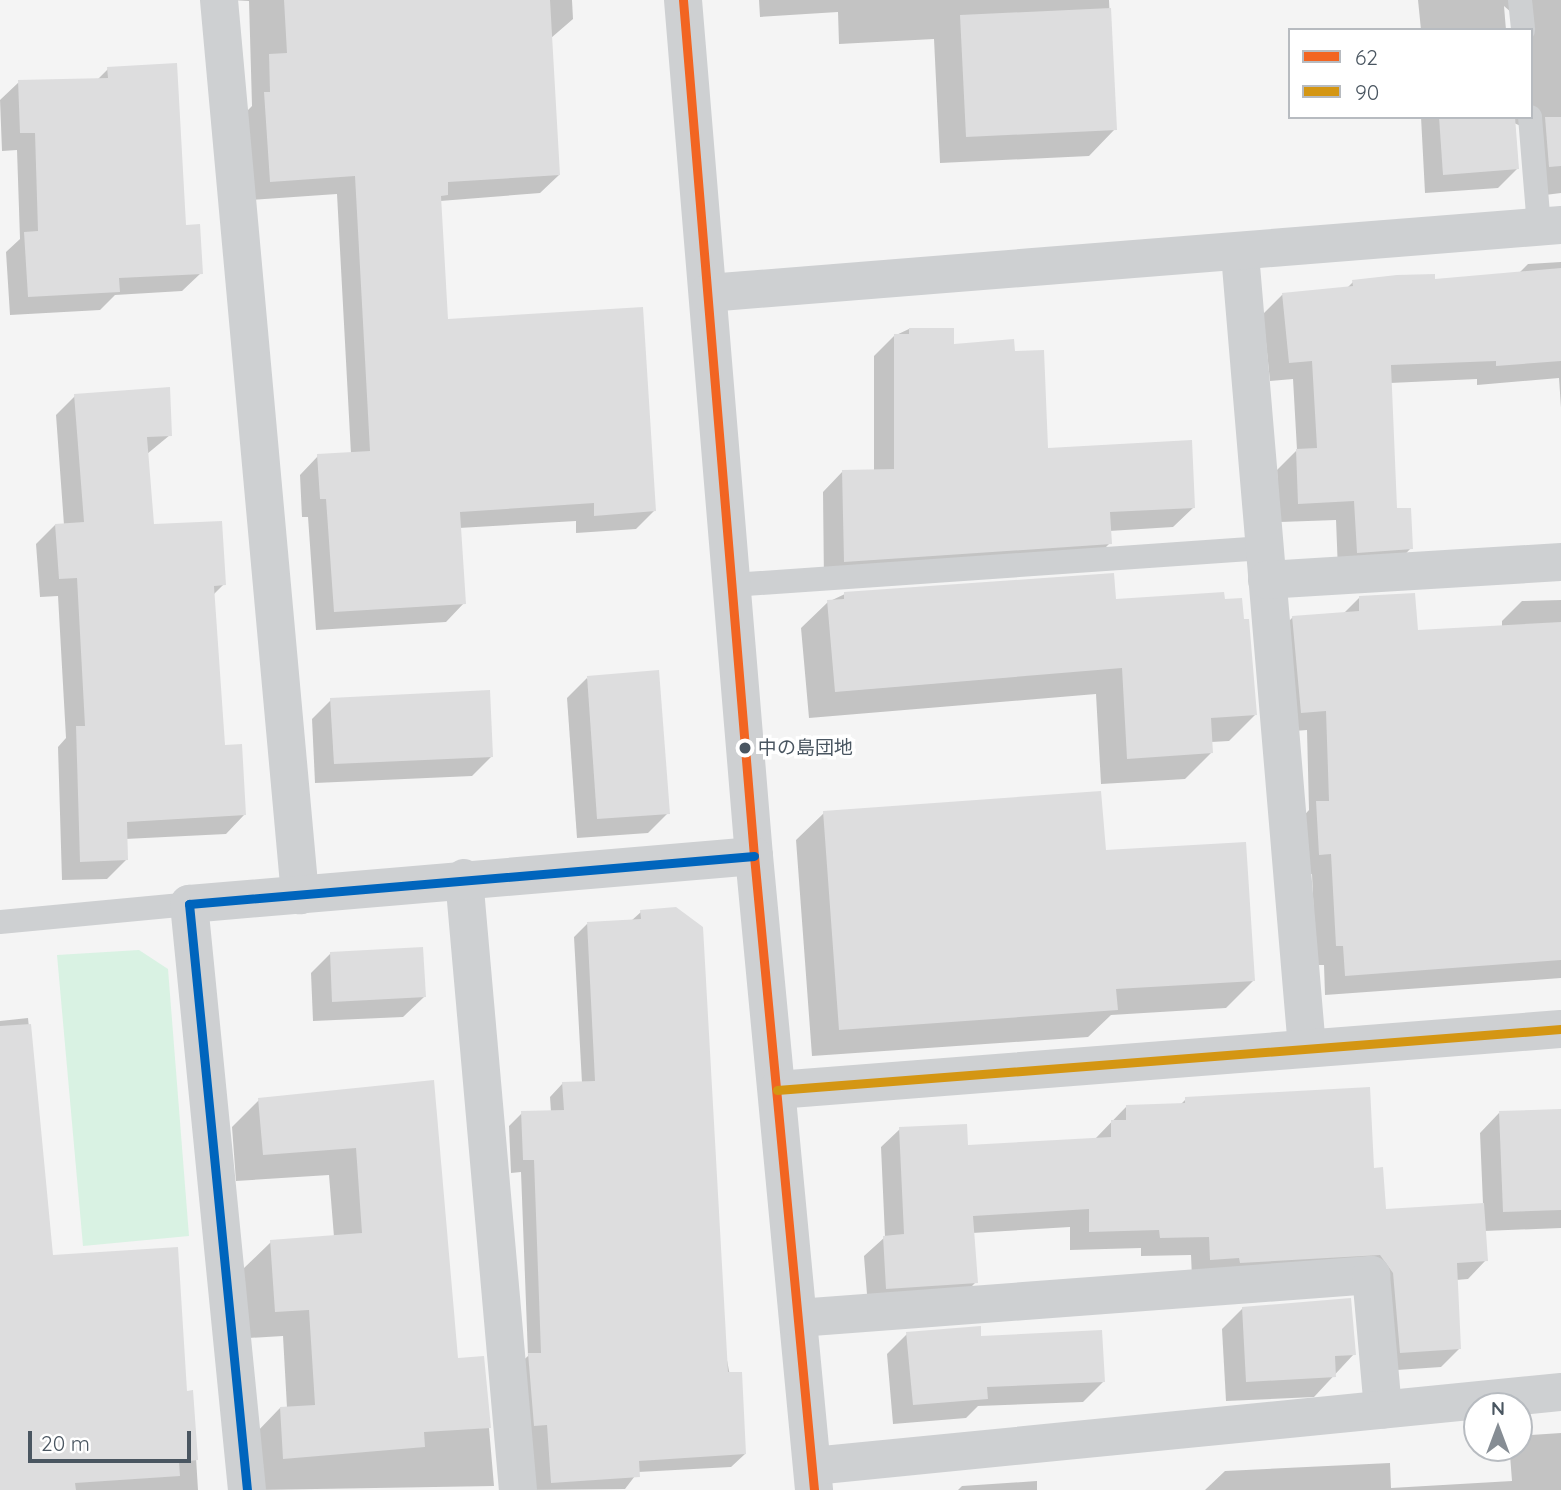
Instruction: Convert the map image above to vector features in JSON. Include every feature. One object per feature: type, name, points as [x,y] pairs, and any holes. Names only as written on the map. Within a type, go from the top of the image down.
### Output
[{"type":"street","points":[[219,0],[300,895]]},
{"type":"street","points":[[683,0],[754,856],[813,1478],[1382,1409],[1561,1392]]},
{"type":"street","points":[[708,293],[1240,254],[1550,226]]},
{"type":"street","points":[[1240,254],[1307,1048]]},
{"type":"street","points":[[1265,564],[1561,562]]},
{"type":"street","points":[[247,1490],[189,904],[464,878],[754,856]]},
{"type":"street","points":[[464,878],[518,1490]]},
{"type":"street","points":[[777,1090],[1561,1029]]},
{"type":"street","points":[[799,1318],[1371,1275],[1382,1409]]},
{"type":"lane","points":[[1520,0],[1523,28]]},
{"type":"lane","points":[[1530,119],[1550,226]]},
{"type":"lane","points":[[732,585],[1265,564]]},
{"type":"lane","points":[[0,922],[189,904]]},
{"type":"green space","points":[[139,950],[168,969],[189,1236],[83,1246],[57,955]]},
{"type":"building","points":[[284,0],[550,0],[560,175],[448,182],[448,195],[441,196],[448,319],[643,307],[656,511],[594,516],[594,503],[460,512],[466,604],[334,612],[326,499],[320,499],[317,454],[370,451],[355,176],[270,182],[264,92],[270,92],[269,54],[287,53]]},
{"type":"building","points":[[1111,8],[1117,130],[966,137],[960,15]]},
{"type":"building","points":[[177,63],[186,225],[200,224],[203,274],[119,278],[120,292],[28,297],[24,232],[38,231],[35,133],[20,133],[18,80],[108,78],[107,67]]},
{"type":"building","points":[[1545,117],[1561,117],[1561,166],[1549,167]]},
{"type":"building","points":[[1439,119],[1515,119],[1519,169],[1443,175]]},
{"type":"building","points":[[1561,268],[1561,361],[1496,366],[1496,361],[1391,365],[1397,508],[1411,508],[1413,549],[1357,553],[1354,501],[1298,504],[1296,449],[1317,448],[1312,361],[1289,363],[1282,293],[1353,286],[1352,280],[1397,275],[1435,274],[1435,279]]},
{"type":"building","points":[[909,328],[954,328],[954,344],[1014,339],[1015,351],[1044,350],[1048,448],[1192,440],[1195,508],[1110,512],[1112,544],[844,562],[842,470],[894,469],[894,334],[909,334]]},
{"type":"building","points":[[170,387],[172,436],[147,437],[154,524],[222,521],[226,585],[214,586],[225,745],[242,744],[246,815],[127,822],[128,860],[80,862],[76,726],[85,726],[77,578],[59,579],[55,524],[84,522],[74,394]]},
{"type":"building","points":[[1114,573],[1116,599],[1224,592],[1225,599],[1242,598],[1244,619],[1249,619],[1257,715],[1211,718],[1213,753],[1127,759],[1122,668],[835,692],[827,600],[844,599],[844,592]]},
{"type":"building","points":[[1415,593],[1418,630],[1561,622],[1561,960],[1345,976],[1343,946],[1336,946],[1331,854],[1319,855],[1316,801],[1329,801],[1326,711],[1301,713],[1292,616],[1359,611],[1359,596]]},
{"type":"building","points":[[659,670],[670,814],[597,819],[587,676]]},
{"type":"building","points":[[490,690],[493,757],[334,764],[330,698]]},
{"type":"building","points":[[1101,791],[1106,850],[1246,842],[1255,981],[1116,989],[1118,1010],[839,1030],[823,811]]},
{"type":"building","points":[[676,907],[703,927],[728,1372],[742,1372],[746,1454],[639,1461],[640,1477],[551,1483],[547,1425],[534,1426],[528,1353],[541,1353],[534,1160],[523,1160],[521,1111],[564,1110],[562,1082],[595,1081],[587,922],[641,919],[640,910]]},
{"type":"building","points":[[423,947],[426,997],[332,1002],[330,952]]},
{"type":"building","points":[[31,1024],[53,1255],[178,1247],[187,1391],[193,1390],[198,1460],[179,1462],[180,1476],[75,1483],[76,1490],[0,1490],[0,1026]]},
{"type":"building","points":[[434,1080],[458,1358],[484,1356],[491,1428],[424,1432],[425,1447],[283,1459],[280,1407],[315,1405],[309,1310],[275,1312],[270,1240],[362,1233],[356,1148],[263,1155],[258,1098]]},
{"type":"building","points":[[1370,1087],[1374,1168],[1383,1167],[1386,1209],[1484,1203],[1488,1261],[1457,1263],[1461,1349],[1400,1353],[1393,1273],[1380,1255],[1240,1263],[1239,1258],[1210,1260],[1209,1237],[1160,1238],[1159,1230],[1089,1232],[1089,1209],[973,1216],[978,1283],[886,1289],[883,1236],[904,1234],[899,1127],[967,1124],[968,1145],[1111,1137],[1111,1120],[1126,1120],[1126,1105],[1185,1103],[1185,1097]]},
{"type":"building","points":[[1561,1109],[1561,1210],[1503,1212],[1499,1111]]},
{"type":"building","points":[[1351,1298],[1356,1355],[1335,1356],[1336,1377],[1246,1382],[1242,1307]]},
{"type":"building","points":[[981,1326],[981,1336],[1102,1330],[1105,1382],[987,1387],[988,1399],[913,1405],[906,1332]]},
{"type":"transit line","name":"62","points":[[683,0],[754,856],[814,1490]]},
{"type":"transit line","points":[[247,1490],[189,904],[754,856]]},
{"type":"transit line","name":"90","points":[[777,1090],[1561,1029]]},
{"type":"place","name":"中の島団地","points":[[745,748]]}]
